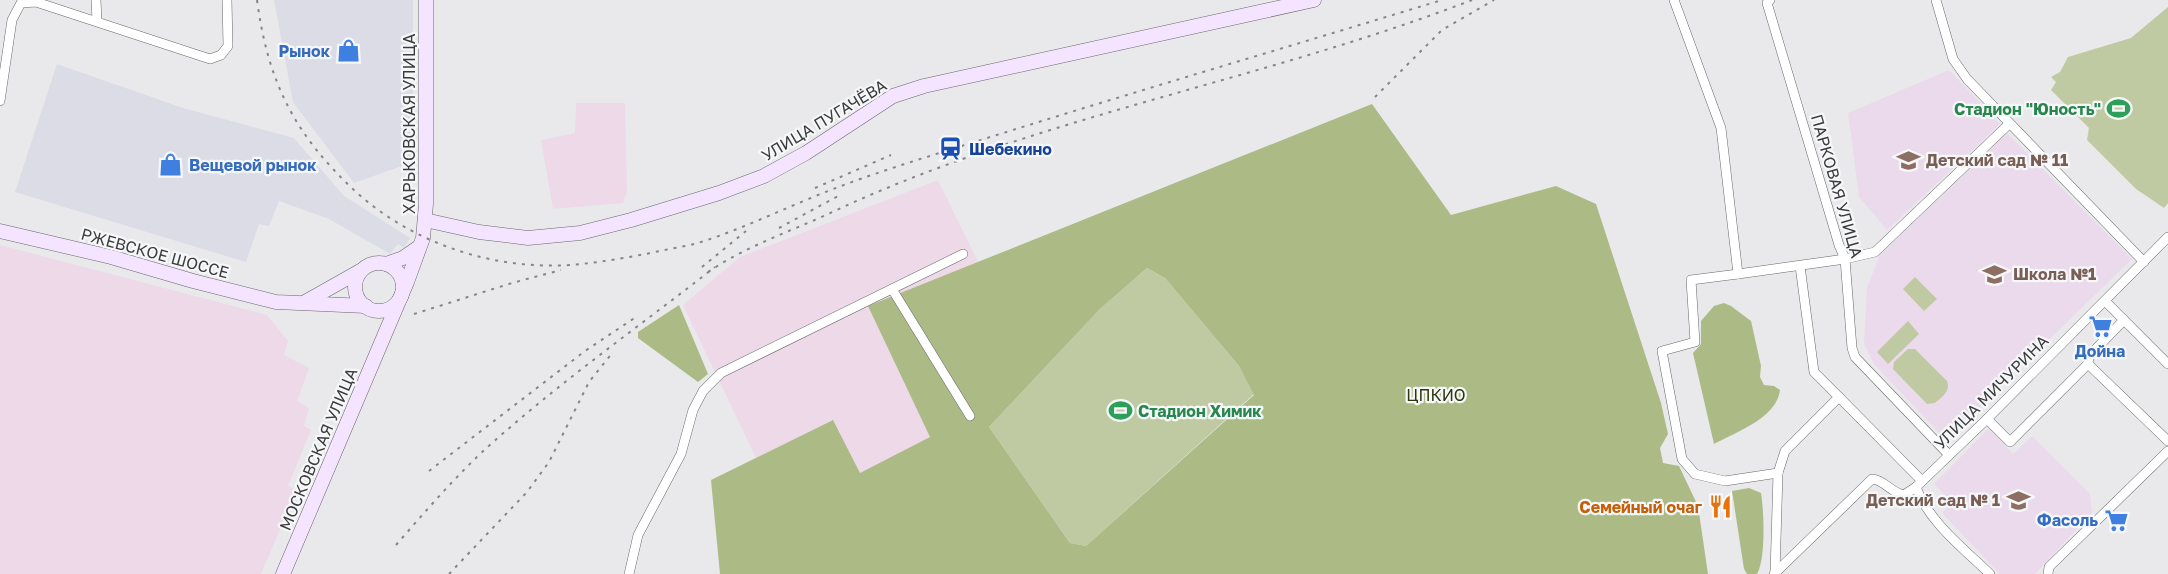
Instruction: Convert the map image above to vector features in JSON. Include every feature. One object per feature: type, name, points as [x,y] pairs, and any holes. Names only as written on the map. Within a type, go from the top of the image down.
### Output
[{"type":"street","points":[[96,0],[97,21]]},
{"type":"street","points":[[0,101],[12,20],[21,3],[36,2],[210,58],[221,55],[228,46],[227,0]]},
{"type":"street","name":"ХАРЬКОВСКАЯ УЛИЦА","points":[[401,295],[423,238],[425,220],[426,0]]},
{"type":"street","name":"УЛИЦА ПУГАЧЁВА","points":[[425,220],[478,232],[528,238],[580,233],[719,193],[764,176],[806,153],[893,96],[924,86],[1314,0]]},
{"type":"street","points":[[1674,0],[1721,128],[1738,274]]},
{"type":"street","name":"ПАРКОВАЯ УЛИЦА","points":[[1770,0],[1767,3],[1845,259],[1852,348],[1855,357],[1949,455]]},
{"type":"street","points":[[1936,0],[1953,59],[1967,79],[2144,262]]},
{"type":"street","points":[[1778,473],[1725,481],[1695,474],[1682,459],[1662,351],[1695,342],[1691,280],[1800,266],[1875,252],[2009,124]]},
{"type":"street","name":"РЖЕВСКОЕ ШОССЕ","points":[[0,231],[111,257],[276,302],[367,307]]},
{"type":"street","name":"УЛИЦА МИЧУРИНА","points":[[1919,484],[1988,419],[2168,237]]},
{"type":"street","points":[[303,303],[372,264],[387,264],[403,258],[419,247]]},
{"type":"street","points":[[629,574],[638,535],[681,454],[693,410],[703,391],[721,373],[963,254]]},
{"type":"street","points":[[367,307],[384,310],[395,304],[401,295],[400,276],[387,264]]},
{"type":"street","points":[[1800,266],[1814,372],[1919,484],[1921,500],[1942,526],[1990,574]]},
{"type":"street","points":[[360,272],[355,283],[357,296],[379,320],[384,338]]},
{"type":"street","points":[[892,289],[970,416]]},
{"type":"street","name":"МОСКОВСКАЯ УЛИЦА","points":[[283,574],[401,295]]},
{"type":"street","points":[[2105,301],[2168,364]]},
{"type":"street","points":[[1988,419],[2010,442],[2088,364],[2089,356],[2124,320]]},
{"type":"street","points":[[2088,364],[2168,441]]},
{"type":"street","points":[[1775,574],[1778,473],[1785,451],[1839,397]]},
{"type":"street","points":[[2048,574],[2049,567],[2168,451]]},
{"type":"street","points":[[1775,574],[1872,479],[1879,480],[1896,494],[1904,495],[1919,484]]},
{"type":"shaded area","name":"Рынок","points":[[274,0],[413,0],[413,162],[354,183],[293,102]]},
{"type":"shaded area","name":"Вещевой рынок","points":[[57,64],[183,108],[294,138],[344,196],[410,238],[404,248],[398,244],[390,254],[329,219],[279,201],[269,226],[259,224],[246,262],[15,192]]},
{"type":"shaded area","name":"Детский сад № 11","points":[[1949,70],[2000,124],[1887,230],[1859,197],[1848,113]]},
{"type":"shaded area","points":[[576,103],[625,103],[627,191],[623,203],[553,209],[541,140],[575,133]]},
{"type":"shaded area","name":"Школа №1","points":[[2007,133],[2132,259],[1946,440],[1874,364],[1864,344],[1867,288],[1880,255]]},
{"type":"shaded area","points":[[938,180],[978,262],[869,306],[931,437],[860,473],[832,420],[756,458],[683,305],[740,257]]},
{"type":"shaded area","points":[[0,245],[267,315],[288,341],[284,355],[309,368],[297,401],[309,408],[304,426],[311,430],[288,486],[297,490],[261,574],[0,574]]},
{"type":"shaded area","name":"Детский сад № 1","points":[[1989,428],[2013,454],[2032,436],[2090,494],[2092,513],[2035,574],[2000,574],[1942,513],[1949,506],[1945,502],[1948,498],[1934,484]]},
{"type":"green space","name":"Стадион \"Юность\"","points":[[2168,7],[2168,203],[2164,208],[2136,189],[2087,140],[2089,128],[2051,90],[2056,82],[2051,77],[2060,72],[2068,57],[2131,38]]},
{"type":"green space","name":"ЦПКИО","points":[[1372,104],[1451,215],[1556,186],[1596,204],[1661,403],[1668,434],[1660,448],[1663,463],[1679,466],[1698,506],[1708,574],[720,574],[711,480],[833,420],[860,473],[930,437],[868,306]],"holes":[[[1147,268],[1165,278],[1239,366],[1254,395],[1086,546],[1070,543],[989,427],[1100,309]]]},
{"type":"green space","name":"Стадион Химик","points":[[1147,268],[1165,278],[1239,366],[1254,394],[1086,546],[1070,543],[989,427],[1100,309]]},
{"type":"green space","points":[[1915,277],[1937,299],[1924,311],[1903,289]]},
{"type":"green space","points":[[1724,303],[1751,321],[1761,366],[1760,377],[1764,385],[1774,386],[1780,390],[1772,409],[1764,416],[1714,444],[1693,353],[1701,344],[1701,321],[1714,306]]},
{"type":"green space","points":[[679,305],[708,374],[698,382],[638,338],[638,332]]},
{"type":"green space","points":[[1908,321],[1919,334],[1888,364],[1877,352]]},
{"type":"green space","points":[[1908,349],[1915,349],[1947,381],[1947,391],[1935,403],[1927,404],[1893,369],[1894,362]]},
{"type":"green space","points":[[1749,488],[1761,493],[1762,501],[1763,546],[1757,574],[1747,574],[1744,569],[1732,491]]},
{"type":"railway","points":[[257,0],[268,56],[287,105],[316,149],[355,191],[377,209],[428,239],[483,257],[512,263],[541,265],[600,262],[698,243],[895,167],[1442,0]]},
{"type":"railway","points":[[708,272],[766,241],[904,181],[984,152],[1392,29],[1472,0]]},
{"type":"railway","points":[[1375,97],[1442,30],[1494,0]]},
{"type":"railway","points":[[815,188],[891,155]]},
{"type":"railway","points":[[779,228],[840,195]]},
{"type":"railway","points":[[702,267],[746,231]]},
{"type":"railway","points":[[396,545],[449,485],[492,443],[558,388],[715,267]]},
{"type":"railway","points":[[414,314],[561,270]]},
{"type":"railway","points":[[429,471],[585,351],[636,317]]},
{"type":"railway","points":[[449,574],[527,492],[549,462],[589,382],[613,352]]},
{"type":"place","name":"Рынок","points":[[348,51]]},
{"type":"place","name":"Стадион \"Юность\"","points":[[2119,109]]},
{"type":"place","name":"Шебекино","points":[[951,149]]},
{"type":"place","name":"Детский сад № 11","points":[[1908,160]]},
{"type":"place","name":"Вещевой рынок","points":[[171,165]]},
{"type":"place","name":"Школа №1","points":[[1995,274]]},
{"type":"place","name":"Дойна","points":[[2100,326]]},
{"type":"place","name":"Стадион Химик","points":[[1120,411]]},
{"type":"place","name":"Детский сад № 1","points":[[2018,500]]},
{"type":"place","name":"Семейный очаг","points":[[1720,507]]},
{"type":"place","name":"Фасоль","points":[[2116,520]]}]
